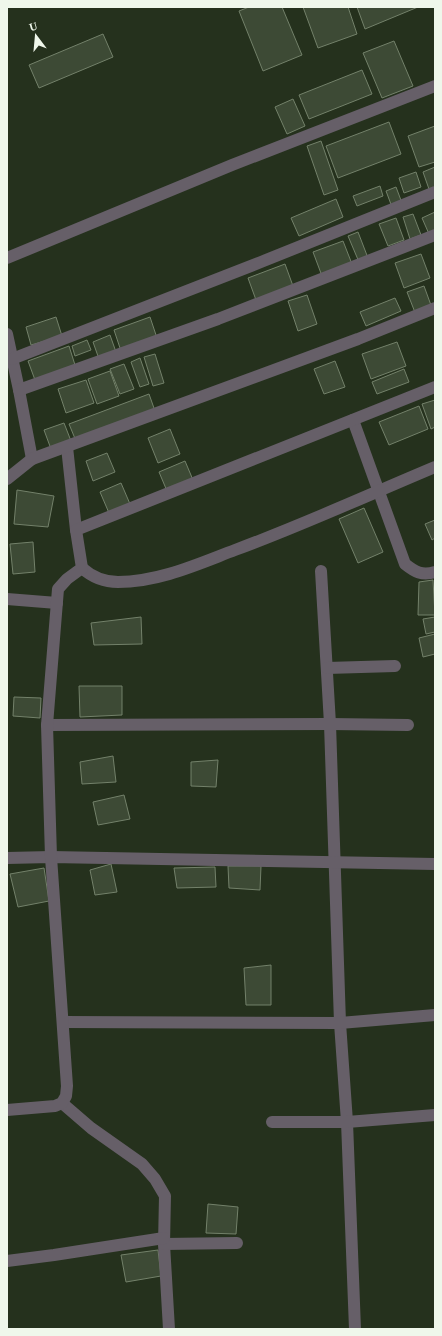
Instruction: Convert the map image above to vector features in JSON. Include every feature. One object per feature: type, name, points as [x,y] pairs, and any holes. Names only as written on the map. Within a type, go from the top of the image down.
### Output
[{"type":"street","points":[[7,258],[232,165],[435,86]]},
{"type":"street","points":[[12,359],[261,262],[435,192]]},
{"type":"street","points":[[19,390],[218,319],[435,235]]},
{"type":"street","points":[[7,480],[32,459],[435,308]]},
{"type":"street","points":[[7,334],[32,459]]},
{"type":"street","points":[[76,530],[435,387]]},
{"type":"street","points":[[354,420],[405,564],[414,572],[428,574],[435,572]]},
{"type":"street","points":[[67,447],[76,530],[82,568],[90,575],[117,582],[134,581],[176,572],[209,561],[257,543],[435,467]]},
{"type":"street","points":[[7,1110],[55,1106],[62,1103],[66,1096],[67,1086],[63,1022],[51,857],[47,726],[58,589],[67,579],[82,568]]},
{"type":"street","points":[[321,571],[330,724],[336,862],[340,1023],[347,1122],[355,1329]]},
{"type":"street","points":[[7,599],[57,603]]},
{"type":"street","points":[[327,668],[395,666]]},
{"type":"street","points":[[47,726],[330,724],[408,725]]},
{"type":"street","points":[[7,858],[51,857],[435,864]]},
{"type":"street","points":[[63,1022],[340,1023],[435,1014]]},
{"type":"street","points":[[62,1103],[91,1128],[142,1164],[155,1179],[165,1196],[164,1241],[169,1329]]},
{"type":"street","points":[[272,1122],[347,1122],[435,1115]]},
{"type":"street","points":[[7,1261],[164,1241],[237,1243]]},
{"type":"building","points":[[249,7],[282,7],[302,55],[263,71],[239,11]]},
{"type":"building","points":[[303,7],[348,7],[357,34],[318,48]]},
{"type":"building","points":[[357,7],[418,7],[365,29]]},
{"type":"building","points":[[103,34],[113,57],[39,88],[29,65]]},
{"type":"building","points":[[394,41],[413,86],[382,98],[363,53]]},
{"type":"building","points":[[362,70],[372,94],[309,119],[299,95]]},
{"type":"building","points":[[293,99],[305,126],[287,134],[275,107]]},
{"type":"building","points":[[389,122],[401,154],[338,178],[326,146]]},
{"type":"building","points":[[435,126],[435,162],[419,167],[408,136]]},
{"type":"building","points":[[321,141],[338,190],[324,195],[307,146]]},
{"type":"building","points":[[435,167],[435,190],[430,192],[423,172]]},
{"type":"building","points":[[416,172],[421,187],[404,193],[399,178]]},
{"type":"building","points":[[380,186],[383,196],[357,206],[353,196]]},
{"type":"building","points":[[396,187],[402,203],[392,207],[386,191]]},
{"type":"building","points":[[336,199],[343,217],[299,236],[291,218]]},
{"type":"building","points":[[435,212],[435,231],[429,234],[422,218]]},
{"type":"building","points":[[413,214],[421,235],[410,239],[403,217]]},
{"type":"building","points":[[396,218],[404,240],[388,246],[379,224]]},
{"type":"building","points":[[358,232],[368,258],[359,262],[348,236]]},
{"type":"building","points":[[343,241],[352,264],[322,276],[313,252]]},
{"type":"building","points":[[421,254],[430,278],[404,288],[395,263]]},
{"type":"building","points":[[285,264],[293,286],[256,300],[248,278]]},
{"type":"building","points":[[424,286],[432,308],[416,315],[407,292]]},
{"type":"building","points":[[307,295],[317,324],[298,331],[288,301]]},
{"type":"building","points":[[395,298],[401,311],[366,326],[360,312]]},
{"type":"building","points":[[56,317],[62,336],[31,345],[26,327]]},
{"type":"building","points":[[150,317],[157,338],[121,351],[114,330]]},
{"type":"building","points":[[110,335],[116,352],[99,359],[93,342]]},
{"type":"building","points":[[87,340],[91,350],[75,356],[72,346]]},
{"type":"building","points":[[397,342],[406,366],[371,379],[362,354]]},
{"type":"building","points":[[69,346],[75,365],[35,380],[28,361]]},
{"type":"building","points":[[155,354],[164,383],[153,386],[144,357]]},
{"type":"building","points":[[140,358],[149,384],[140,387],[131,362]]},
{"type":"building","points":[[335,361],[345,387],[324,394],[314,369]]},
{"type":"building","points":[[124,364],[134,389],[120,394],[110,369]]},
{"type":"building","points":[[404,369],[409,382],[377,394],[372,382]]},
{"type":"building","points":[[110,371],[119,396],[97,404],[88,379]]},
{"type":"building","points":[[86,380],[94,403],[66,413],[58,389]]},
{"type":"building","points":[[149,394],[155,411],[76,441],[69,424]]},
{"type":"building","points":[[435,400],[435,427],[431,429],[422,404]]},
{"type":"building","points":[[419,406],[428,429],[389,445],[379,422]]},
{"type":"building","points":[[64,423],[71,441],[51,449],[44,430]]},
{"type":"building","points":[[170,429],[180,454],[158,463],[148,438]]},
{"type":"building","points":[[107,453],[115,472],[93,481],[86,461]]},
{"type":"building","points":[[185,461],[193,480],[167,491],[159,472]]},
{"type":"building","points":[[121,483],[130,504],[109,513],[100,492]]},
{"type":"building","points":[[17,490],[54,496],[48,527],[14,524]]},
{"type":"building","points":[[364,508],[383,552],[358,563],[339,519]]},
{"type":"building","points":[[435,520],[435,538],[432,540],[425,524]]},
{"type":"building","points":[[33,542],[35,572],[13,574],[10,544]]},
{"type":"building","points":[[433,580],[435,615],[418,615],[419,582]]},
{"type":"building","points":[[141,617],[142,644],[94,645],[91,623]]},
{"type":"building","points":[[435,617],[435,632],[426,634],[423,619]]},
{"type":"building","points":[[435,634],[435,654],[423,657],[419,638]]},
{"type":"building","points":[[79,686],[122,686],[122,715],[80,717]]},
{"type":"building","points":[[14,697],[41,698],[40,718],[13,716]]},
{"type":"building","points":[[113,756],[116,782],[82,784],[80,762]]},
{"type":"building","points":[[218,760],[216,787],[191,786],[191,762]]},
{"type":"building","points":[[124,795],[130,819],[98,825],[93,802]]},
{"type":"building","points":[[111,864],[117,892],[95,895],[90,870]]},
{"type":"building","points":[[228,866],[261,866],[260,890],[229,888]]},
{"type":"building","points":[[215,867],[216,887],[177,888],[174,868]]},
{"type":"building","points":[[44,868],[49,901],[18,907],[10,874]]},
{"type":"building","points":[[271,965],[271,1005],[246,1005],[244,968]]},
{"type":"building","points":[[208,1204],[238,1207],[236,1234],[206,1233]]},
{"type":"building","points":[[158,1250],[161,1276],[126,1282],[121,1255]]}]
